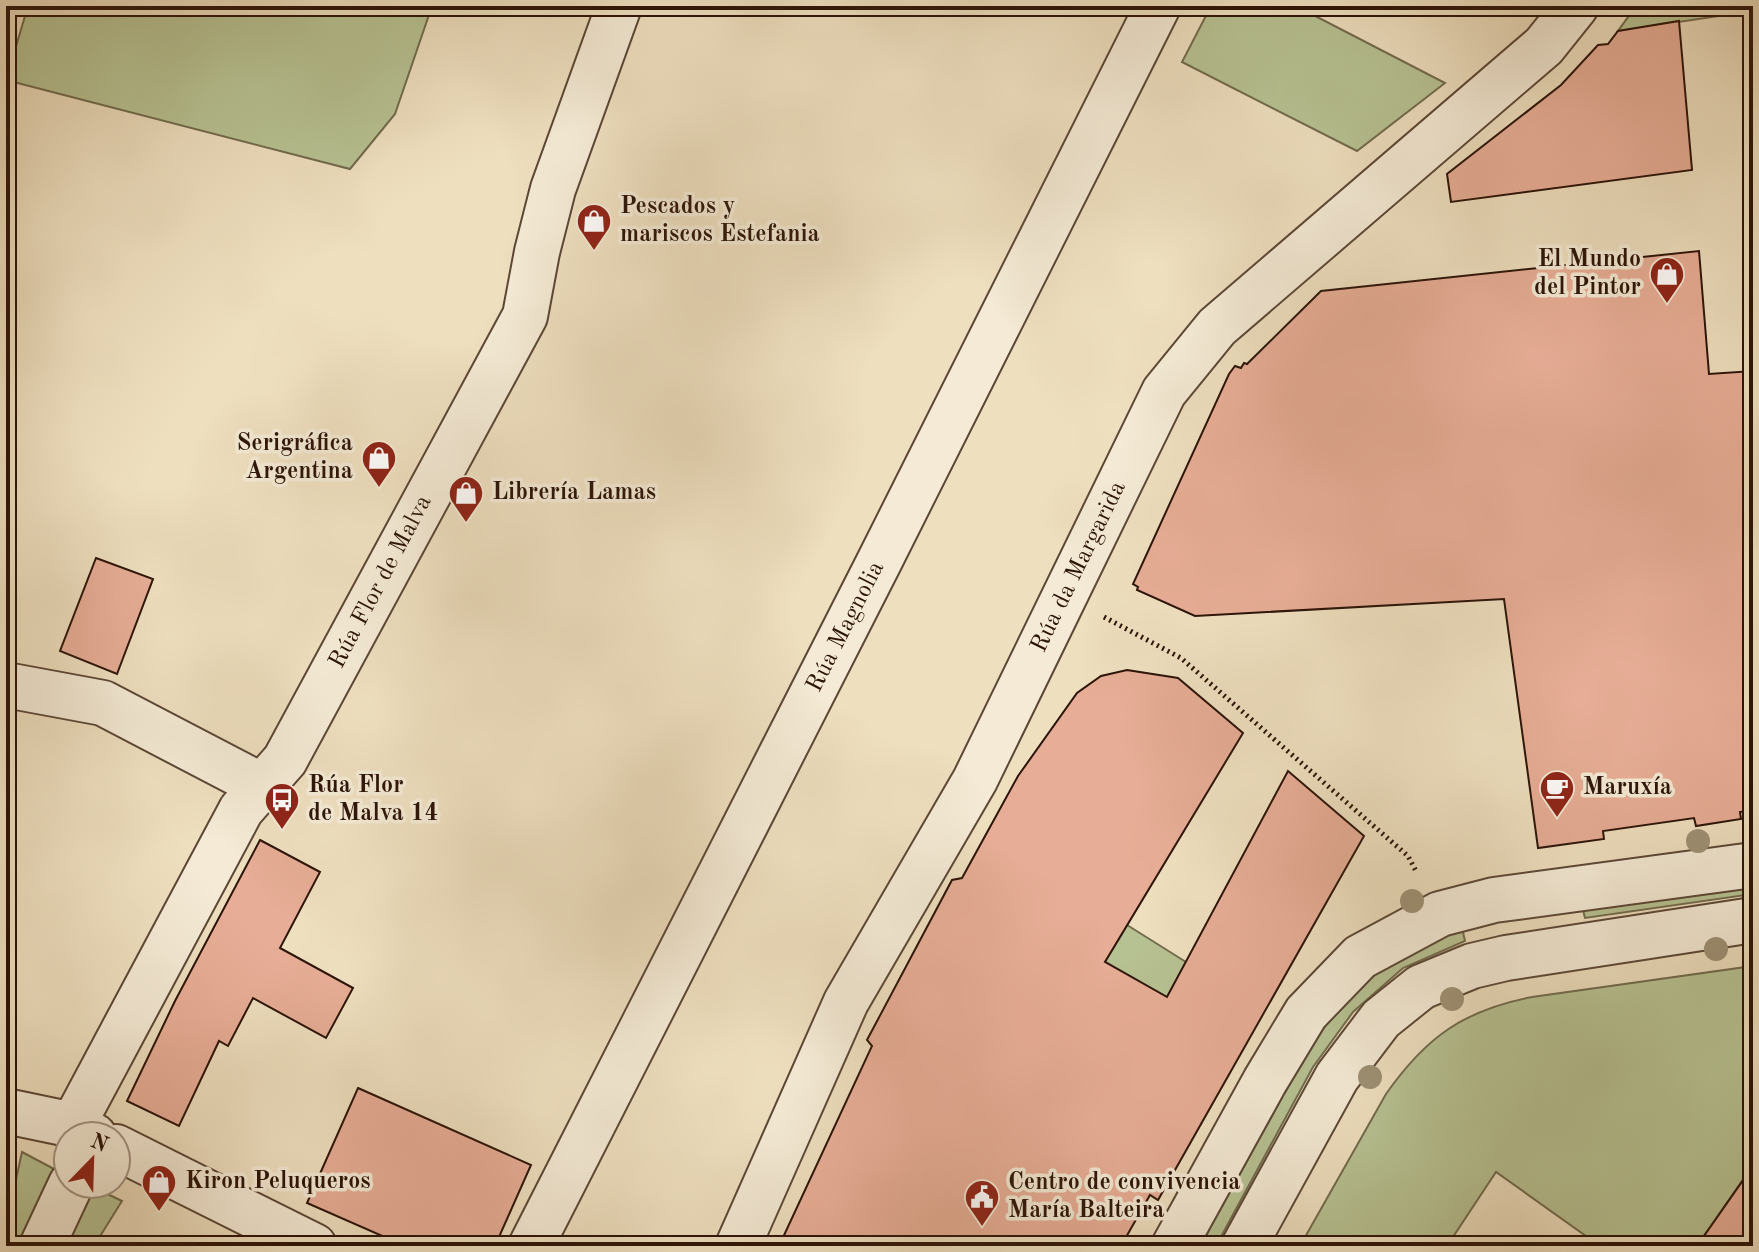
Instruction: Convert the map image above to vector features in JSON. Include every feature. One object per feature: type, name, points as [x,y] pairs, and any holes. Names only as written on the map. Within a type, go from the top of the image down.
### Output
[{"type":"street","name":"Rúa Flor de Malva","points":[[88,1120],[241,810],[285,760],[525,316],[553,189],[619,6]]},
{"type":"street","name":"Rúa Magnolia","points":[[531,1246],[1158,6]]},
{"type":"street","name":"Rúa da Margarida","points":[[738,1246],[846,1002],[975,780],[1164,392],[1217,327],[1544,46],[1576,6]]},
{"type":"street","points":[[6,685],[103,703],[262,786]]},
{"type":"street","points":[[1174,1246],[1306,1013],[1360,957],[1440,914],[1494,900],[1753,865]]},
{"type":"street","points":[[1494,900],[1506,958]]},
{"type":"street","points":[[1244,1246],[1337,1077],[1381,1019],[1421,987],[1472,966],[1506,958],[1753,920]]},
{"type":"street","points":[[6,1111],[52,1123]]},
{"type":"street","points":[[132,1155],[314,1246]]},
{"type":"street","points":[[42,1246],[64,1200]]},
{"type":"path","points":[[1104,617],[1181,658],[1408,856],[1417,873]]},
{"type":"green space","points":[[28,6],[432,6],[395,114],[350,169],[6,80]]},
{"type":"green space","points":[[1211,6],[1296,6],[1445,83],[1357,151],[1182,62]]},
{"type":"green space","points":[[1636,6],[1753,6],[1753,11],[1618,31]]},
{"type":"green space","points":[[1753,881],[1753,894],[1585,918],[1582,906]]},
{"type":"green space","points":[[1092,903],[1186,962],[1167,997],[1071,942]]},
{"type":"green space","points":[[1462,928],[1465,941],[1403,968],[1353,1012],[1313,1067],[1216,1246],[1200,1246],[1312,1043],[1343,1003],[1382,968],[1420,944]]},
{"type":"green space","points":[[1753,966],[1753,1165],[1697,1246],[1600,1246],[1496,1172],[1447,1246],[1300,1246],[1386,1094],[1416,1057],[1448,1029],[1486,1010],[1532,997]]},
{"type":"green space","points":[[22,1152],[52,1168],[52,1180],[25,1246],[6,1246],[6,1225]]},
{"type":"green space","points":[[83,1200],[122,1201],[94,1246],[64,1246]]},
{"type":"building","points":[[1679,21],[1692,170],[1451,202],[1447,174],[1561,85],[1598,45],[1608,44],[1618,31]]},
{"type":"building","points":[[1699,251],[1709,374],[1753,371],[1753,810],[1740,812],[1741,819],[1696,826],[1694,818],[1603,831],[1604,839],[1538,848],[1504,599],[1195,616],[1137,590],[1138,587],[1133,584],[1229,374],[1235,366],[1241,368],[1244,363],[1247,364],[1321,291]]},
{"type":"building","points":[[96,558],[153,579],[117,674],[60,651]]},
{"type":"building","points":[[1127,670],[1178,678],[1243,733],[1105,962],[1167,997],[1288,771],[1364,836],[1158,1200],[1150,1195],[1121,1246],[779,1246],[872,1046],[867,1040],[952,880],[962,878],[1018,776],[1077,693],[1101,676]]},
{"type":"building","points":[[260,840],[320,872],[280,948],[353,988],[326,1038],[253,998],[228,1046],[219,1041],[179,1126],[127,1101],[175,1001]]},
{"type":"building","points":[[358,1088],[531,1165],[495,1246],[405,1246],[307,1203]]},
{"type":"building","points":[[1753,1166],[1753,1246],[1697,1246]]},
{"type":"place","name":"Pescados y mariscos Estefania","points":[[594,252]]},
{"type":"place","name":"El Mundo del Pintor","points":[[1667,305]]},
{"type":"place","name":"Serigráfica Argentina","points":[[379,489]]},
{"type":"place","name":"Librería Lamas","points":[[466,524]]},
{"type":"place","name":"Maruxía","points":[[1557,819]]},
{"type":"place","name":"Rúa Flor de Malva 14","points":[[282,831]]},
{"type":"place","name":"Kiron Peluqueros","points":[[159,1213]]},
{"type":"place","name":"Centro de convivencia María Balteira","points":[[982,1228]]}]
